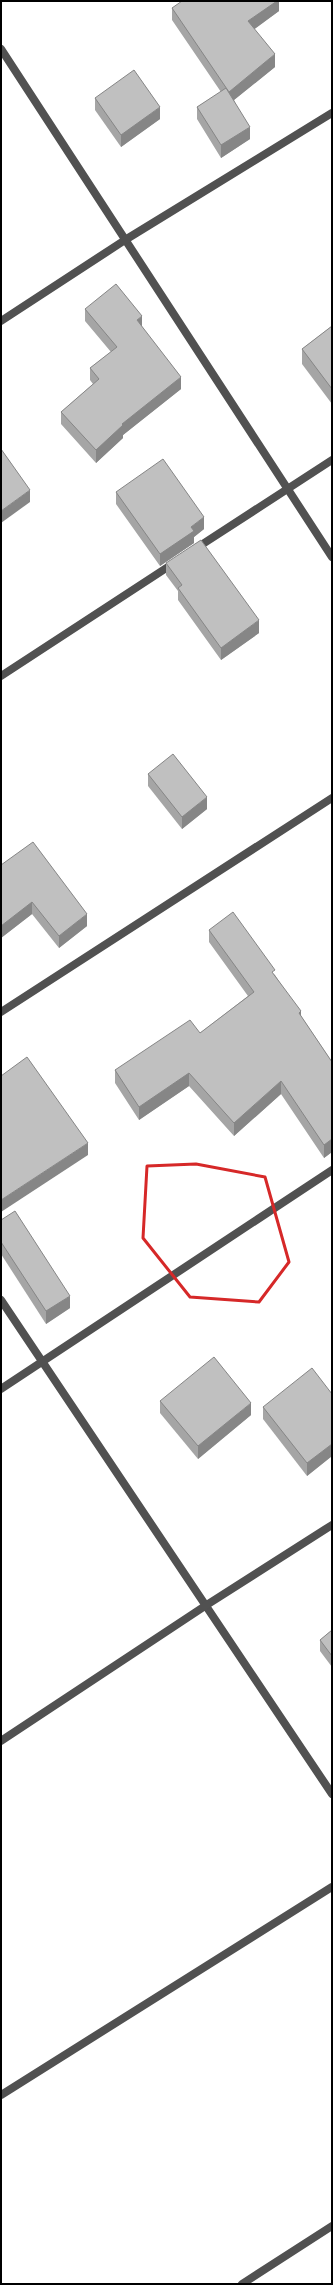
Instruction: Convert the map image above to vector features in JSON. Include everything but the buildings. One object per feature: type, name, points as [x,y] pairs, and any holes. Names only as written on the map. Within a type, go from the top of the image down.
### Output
[{"type":"street","points":[[1,49],[332,557]]},
{"type":"street","points":[[1,321],[125,240],[332,113]]},
{"type":"street","points":[[1,676],[332,460]]},
{"type":"street","points":[[1,1012],[332,798]]},
{"type":"street","points":[[1,1389],[332,1170]]},
{"type":"street","points":[[1,1300],[204,1606],[332,1794]]},
{"type":"street","points":[[1,1741],[204,1606],[332,1525]]},
{"type":"street","points":[[1,2095],[332,1887]]},
{"type":"street","points":[[242,2284],[332,2226]]},
{"type":"highlighted area","points":[[196,1164],[265,1177],[289,1262],[259,1302],[190,1297],[143,1238],[147,1166]]}]
